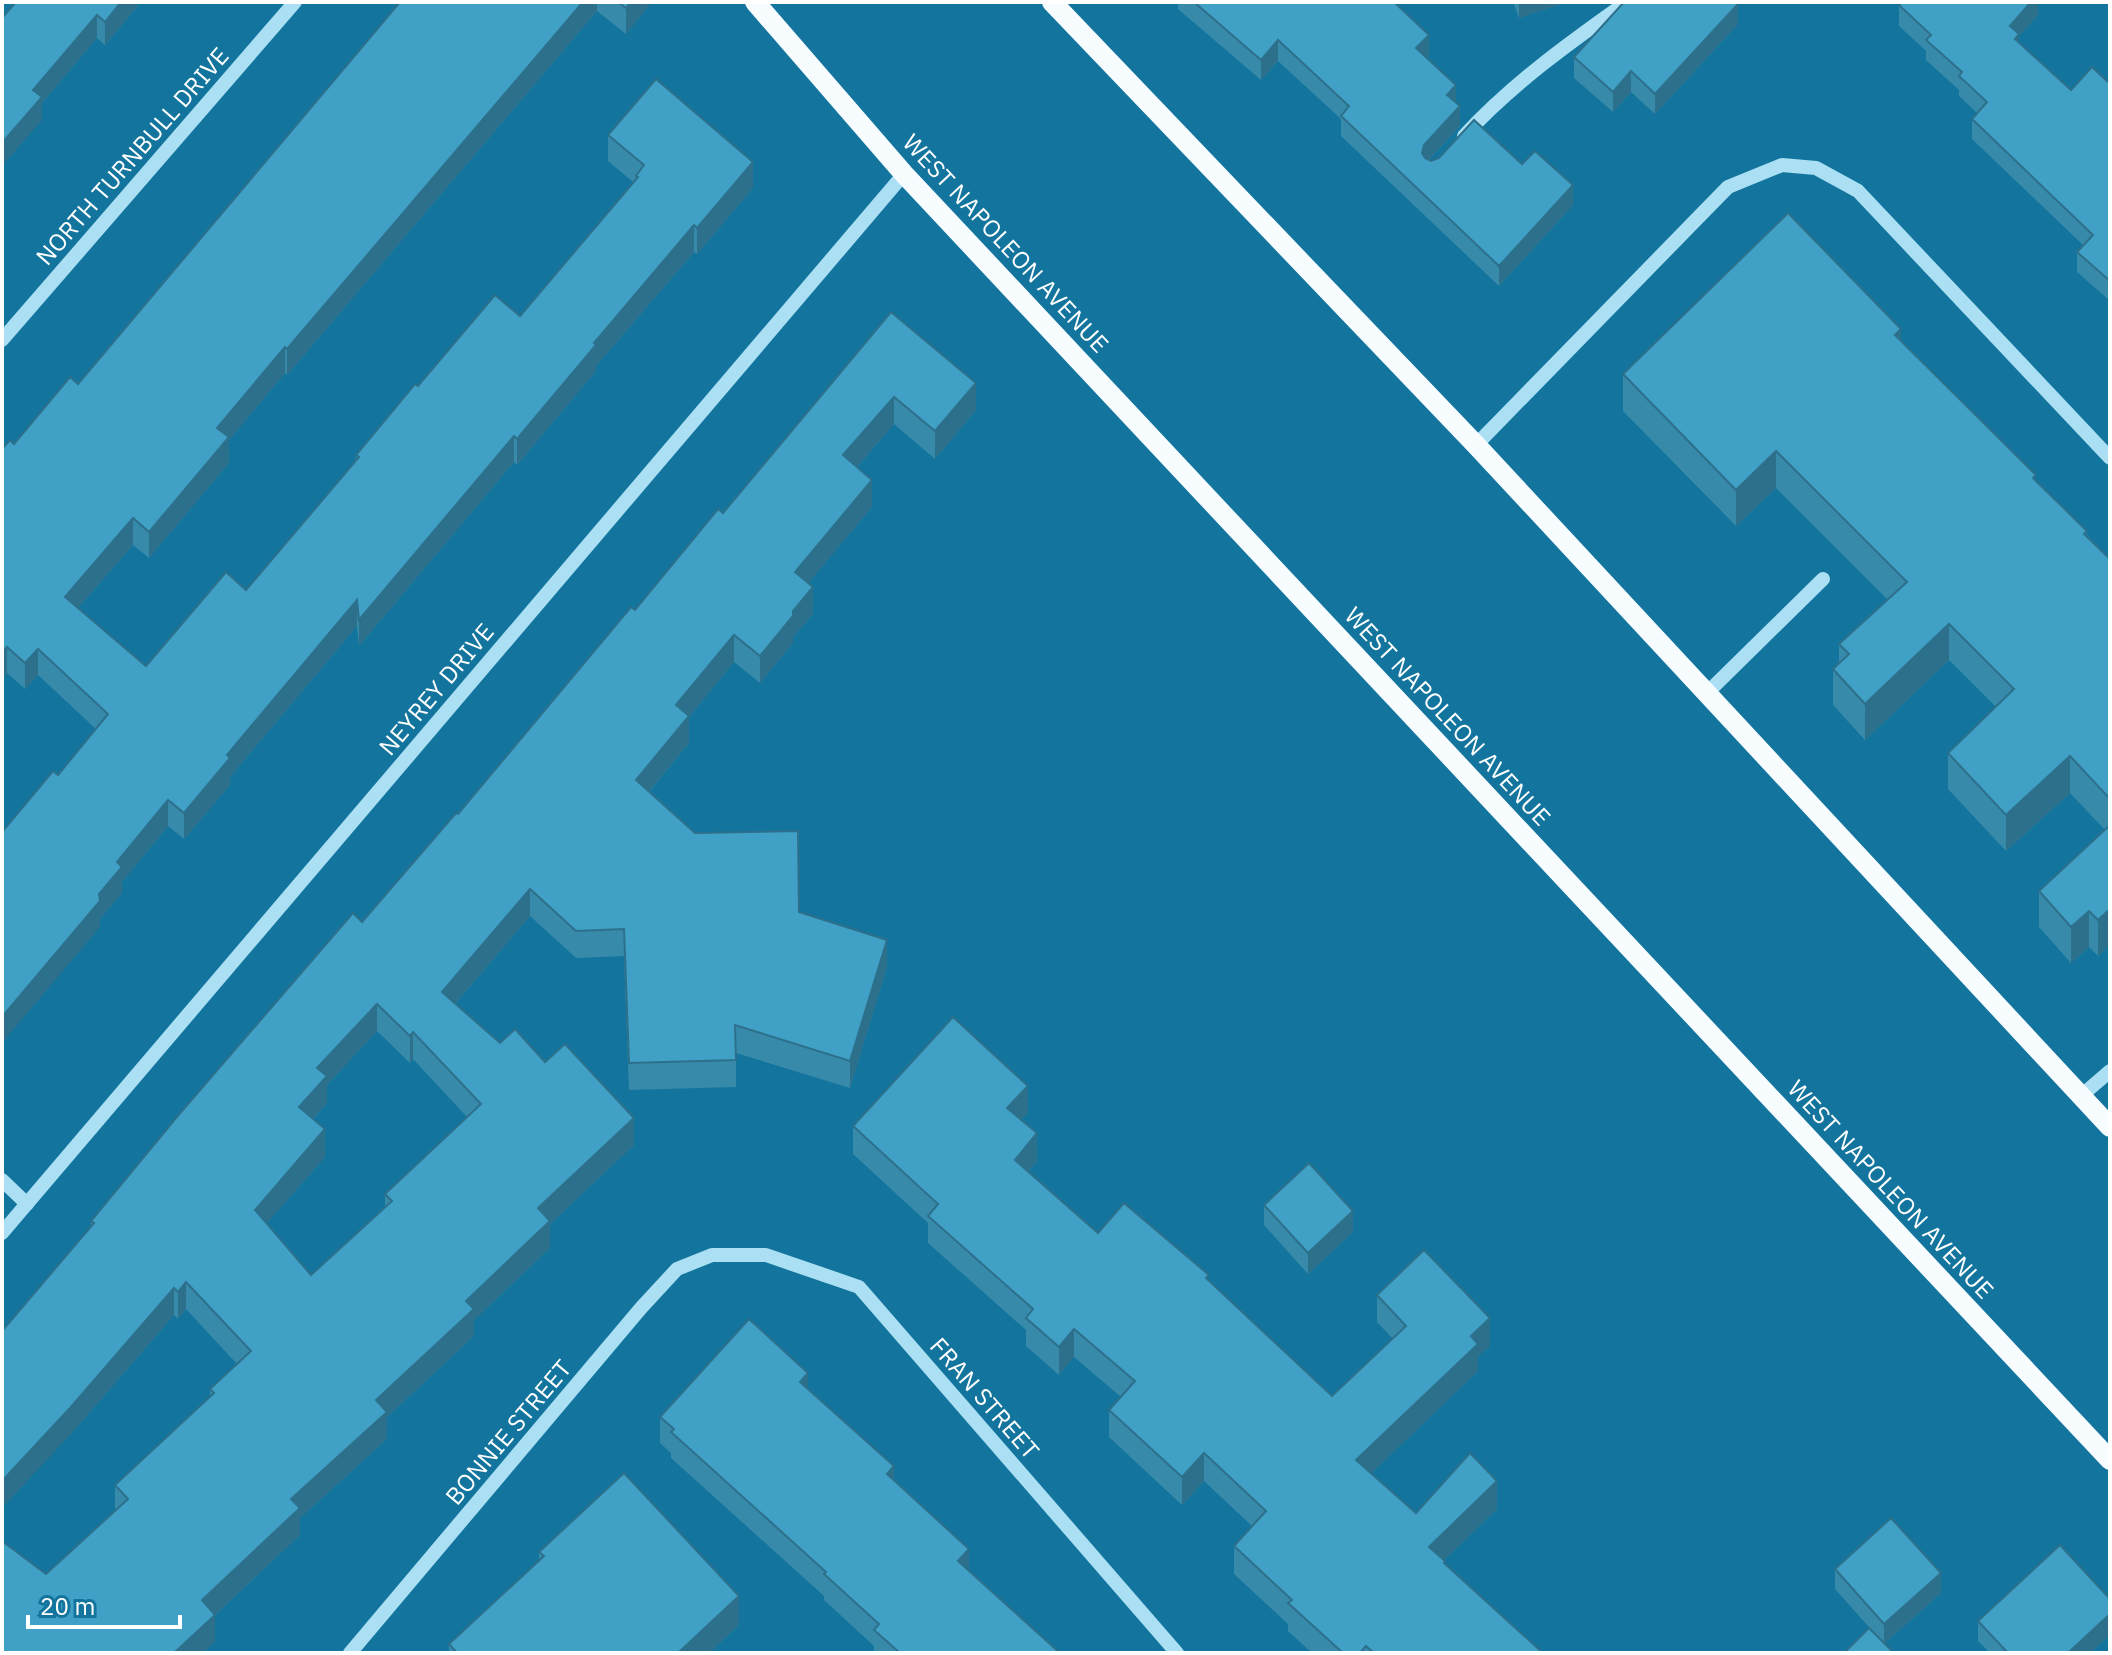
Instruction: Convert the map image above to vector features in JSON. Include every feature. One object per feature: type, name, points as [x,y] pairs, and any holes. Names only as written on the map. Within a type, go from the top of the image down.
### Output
[{"type":"main road","name":"WEST NAPOLEON AVENUE","points":[[755,2],[904,174],[2110,1460]]},
{"type":"main road","points":[[1052,2],[1476,445],[2110,1127]]},
{"type":"street","name":"NORTH TURNBULL DRIVE","points":[[2,340],[295,2]]},
{"type":"street","points":[[1450,151],[1488,110],[1554,54],[1627,2]]},
{"type":"street","points":[[1476,445],[1728,187],[1782,165],[1816,168],[1858,191],[2110,458]]},
{"type":"street","name":"NEYREY DRIVE","points":[[2,1233],[904,174]]},
{"type":"street","points":[[1707,693],[1823,579]]},
{"type":"street","points":[[2081,1096],[2110,1071]]},
{"type":"street","points":[[2,1180],[27,1204]]},
{"type":"street","name":"BONNIE STREET","points":[[350,1653],[641,1308],[677,1269],[712,1255]]},
{"type":"street","name":"FRAN STREET","points":[[712,1255],[766,1255],[859,1287],[1177,1653]]},
{"type":"building","points":[[16,2],[121,2],[105,22],[97,15],[33,90],[42,97],[2,143],[2,18]]},
{"type":"building","points":[[400,2],[583,2],[217,428],[229,437],[149,532],[133,518],[65,597],[146,666],[226,572],[246,590],[359,457],[356,455],[415,384],[418,386],[495,295],[520,316],[638,177],[644,165],[608,135],[656,79],[753,162],[697,228],[694,225],[517,439],[514,436],[359,620],[357,600],[227,755],[230,758],[184,813],[168,800],[117,862],[122,867],[99,894],[100,901],[2,1017],[2,832],[53,771],[58,775],[108,714],[38,649],[25,663],[7,647],[2,653],[2,449],[10,440],[14,444],[70,377],[78,384]]},
{"type":"building","points":[[1194,2],[1394,2],[1429,35],[1416,48],[1456,85],[1447,95],[1460,106],[1424,145],[1422,153],[1425,158],[1431,161],[1439,158],[1474,120],[1522,164],[1535,151],[1573,185],[1499,266],[1341,116],[1349,106],[1278,40],[1261,60]]},
{"type":"building","points":[[1624,2],[1738,4],[1655,94],[1631,71],[1613,92],[1574,57]]},
{"type":"building","points":[[1902,2],[2031,2],[2010,26],[2019,34],[2015,39],[2071,90],[2092,67],[2110,84],[2110,281],[2077,252],[2093,235],[1972,119],[1987,102],[1959,76],[1962,72],[1926,40],[1931,35],[1899,5]]},
{"type":"building","points":[[1788,213],[1901,329],[1895,335],[2036,475],[2033,478],[2087,531],[2084,534],[2110,559],[2110,799],[2070,756],[2006,815],[1948,753],[2014,689],[1949,624],[1865,704],[1833,669],[1849,654],[1839,644],[1907,582],[1776,451],[1736,490],[1623,374]]},
{"type":"building","points":[[891,312],[976,383],[935,431],[894,397],[843,455],[872,480],[795,572],[813,587],[760,656],[734,635],[676,705],[689,716],[636,780],[695,833],[798,831],[799,912],[887,940],[850,1061],[735,1025],[736,1060],[629,1063],[624,929],[576,931],[530,889],[442,992],[500,1043],[515,1029],[545,1062],[565,1044],[634,1118],[538,1208],[550,1221],[466,1301],[474,1309],[376,1400],[387,1412],[291,1499],[300,1508],[202,1600],[215,1615],[174,1653],[2,1653],[2,1541],[46,1574],[128,1499],[115,1485],[214,1393],[210,1389],[251,1351],[186,1282],[178,1292],[174,1288],[2,1481],[2,1331],[94,1223],[91,1221],[176,1118],[353,913],[362,922],[458,814],[631,607],[635,610],[718,509],[723,513]],"holes":[[[377,1004],[410,1036],[413,1032],[481,1104],[385,1194],[392,1201],[311,1275],[255,1210],[325,1129],[299,1107],[327,1076],[317,1068]]]},
{"type":"building","points":[[2110,825],[2110,909],[2098,920],[2089,911],[2071,927],[2039,891]]},
{"type":"building","points":[[953,1017],[1028,1086],[1007,1108],[1037,1133],[1015,1160],[1098,1233],[1124,1203],[1209,1275],[1206,1278],[1332,1396],[1406,1326],[1377,1295],[1424,1250],[1490,1318],[1471,1336],[1478,1344],[1356,1460],[1416,1513],[1470,1453],[1497,1481],[1429,1547],[1543,1653],[1374,1653],[1366,1646],[1360,1653],[1343,1653],[1288,1603],[1292,1600],[1234,1546],[1266,1511],[1204,1453],[1182,1477],[1109,1410],[1135,1381],[1074,1329],[1059,1347],[1026,1318],[1033,1309],[928,1216],[938,1204],[853,1126]]},
{"type":"building","points":[[1309,1163],[1353,1211],[1308,1253],[1264,1205]]},
{"type":"building","points":[[749,1319],[808,1373],[800,1382],[894,1466],[887,1474],[969,1549],[958,1561],[1060,1653],[900,1653],[874,1630],[879,1624],[824,1574],[826,1572],[671,1432],[674,1429],[660,1417]]},
{"type":"building","points":[[624,1473],[739,1596],[678,1653],[457,1653],[449,1644],[544,1556],[539,1552]]},
{"type":"building","points":[[1891,1518],[1941,1573],[1884,1624],[1835,1569]]},
{"type":"building","points":[[2060,1545],[2110,1599],[2110,1614],[2068,1653],[2008,1653],[1978,1621]]},
{"type":"building","points":[[1869,1628],[1894,1653],[1844,1653]]}]
